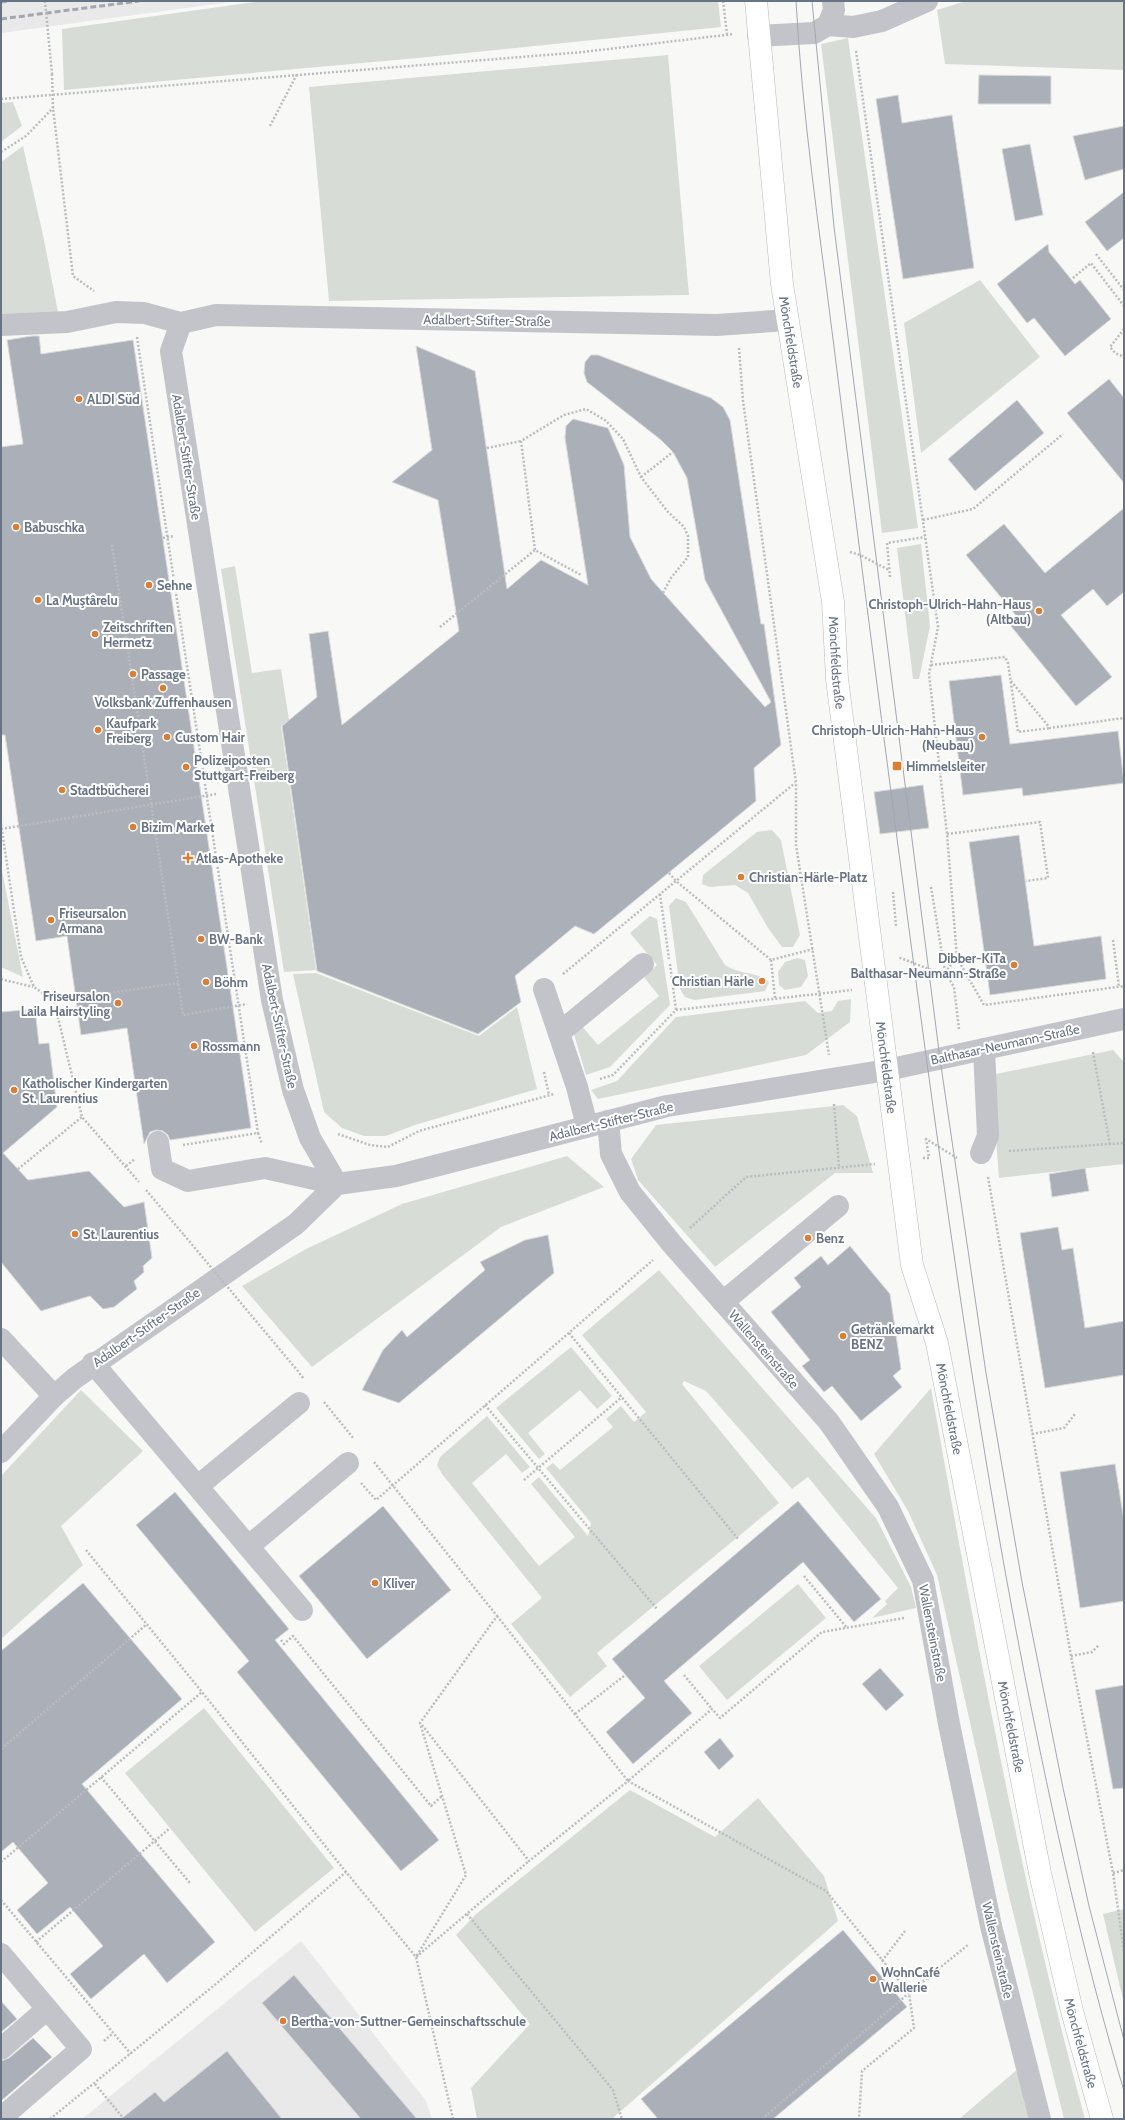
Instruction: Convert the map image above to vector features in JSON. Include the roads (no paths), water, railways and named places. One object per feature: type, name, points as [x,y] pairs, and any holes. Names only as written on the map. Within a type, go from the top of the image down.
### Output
[{"type":"main road","name":"Mönchfeldstraße","points":[[756,7],[782,284],[833,602],[837,679],[887,1070],[897,1162],[912,1265],[937,1343],[1040,1873],[1072,2011],[1102,2119]]},
{"type":"street","points":[[828,25],[834,10],[834,1]]},
{"type":"street","points":[[758,36],[814,33],[828,25],[853,27],[882,21],[927,1]]},
{"type":"street","points":[[1,325],[67,322],[116,312],[144,313],[181,323]]},
{"type":"street","name":"Adalbert-Stifter-Straße","points":[[337,1184],[310,1138],[293,1090],[272,1000],[171,350],[181,323],[216,315],[717,325],[788,320]]},
{"type":"street","points":[[559,1033],[643,964]]},
{"type":"street","name":"Wallensteinstraße","points":[[544,989],[577,1087],[598,1124],[630,1192],[672,1244],[829,1422],[888,1507],[923,1580],[949,1724],[991,1926],[1040,2119]]},
{"type":"street","name":"Balthasar-Neumann-Straße","points":[[887,1070],[1124,1019]]},
{"type":"street","points":[[981,1153],[988,1136],[984,1049]]},
{"type":"street","name":"Adalbert-Stifter-Straße","points":[[1,1452],[54,1396],[93,1363],[296,1224],[337,1184],[396,1176],[667,1106],[887,1070]]},
{"type":"street","points":[[158,1146],[162,1169],[188,1181],[265,1168],[337,1184]]},
{"type":"street","points":[[723,1302],[838,1206]]},
{"type":"street","points":[[1,1339],[54,1396]]},
{"type":"street","points":[[93,1363],[302,1610]]},
{"type":"street","points":[[198,1486],[299,1403]]},
{"type":"street","points":[[249,1546],[348,1463]]},
{"type":"street","points":[[1,1954],[81,2049],[1,2118]]},
{"type":"street","points":[[1,2049],[47,2009]]},
{"type":"tram line","points":[[796,1],[802,86],[857,529],[926,1054],[971,1367],[1006,1574],[1025,1677],[1047,1782],[1082,1937],[1124,2091]]},
{"type":"tram line","points":[[812,1],[834,227],[940,1059],[986,1373],[1022,1582],[1063,1788],[1089,1906],[1124,2040]]},
{"type":"railway","points":[[1,2],[8,1]]},
{"type":"railway","points":[[1,19],[139,1]]},
{"type":"place","name":"ALDI Süd","points":[[79,399]]},
{"type":"place","name":"Babuschka","points":[[16,527]]},
{"type":"place","name":"Sehne","points":[[149,585]]},
{"type":"place","name":"La Muştârelu","points":[[38,600]]},
{"type":"place","name":"Christoph-Ulrich-Hahn-Haus (Altbau)","points":[[1039,611]]},
{"type":"place","name":"Zeitschriften Hermetz","points":[[95,634]]},
{"type":"place","name":"Passage","points":[[133,674]]},
{"type":"place","name":"Volksbank Zuffenhausen","points":[[163,688]]},
{"type":"place","name":"Kaufpark Freiberg","points":[[98,730]]},
{"type":"place","name":"Custom Hair","points":[[167,737]]},
{"type":"place","name":"Christoph-Ulrich-Hahn-Haus (Neubau)","points":[[982,737]]},
{"type":"place","name":"Himmelsleiter","points":[[897,766]]},
{"type":"place","name":"Polizeiposten Stuttgart-Freiberg","points":[[186,767]]},
{"type":"place","name":"Stadtbücherei","points":[[62,790]]},
{"type":"place","name":"Bizim Market","points":[[133,827]]},
{"type":"place","name":"Atlas-Apotheke","points":[[188,858]]},
{"type":"place","name":"Christian-Härle-Platz","points":[[741,877]]},
{"type":"place","name":"Friseursalon Armana","points":[[51,920]]},
{"type":"place","name":"BW-Bank","points":[[201,939]]},
{"type":"place","name":"Dibber-KiTa Balthasar-Neumann-Straße","points":[[1014,965]]},
{"type":"place","name":"Christian Härle","points":[[762,981]]},
{"type":"place","name":"Böhm","points":[[206,982]]},
{"type":"place","name":"Friseursalon Laila Hairstyling","points":[[118,1003]]},
{"type":"place","name":"Rossmann","points":[[194,1046]]},
{"type":"place","name":"Katholischer Kindergarten St. Laurentius","points":[[14,1090]]},
{"type":"place","name":"St. Laurentius","points":[[75,1234]]},
{"type":"place","name":"Benz","points":[[808,1238]]},
{"type":"place","name":"Getränkemarkt BENZ","points":[[843,1336]]},
{"type":"place","name":"Kliver","points":[[375,1583]]},
{"type":"place","name":"WohnCafé Wallerie","points":[[873,1979]]},
{"type":"place","name":"Bertha-von-Suttner-Gemeinschaftsschule","points":[[283,2021]]}]
